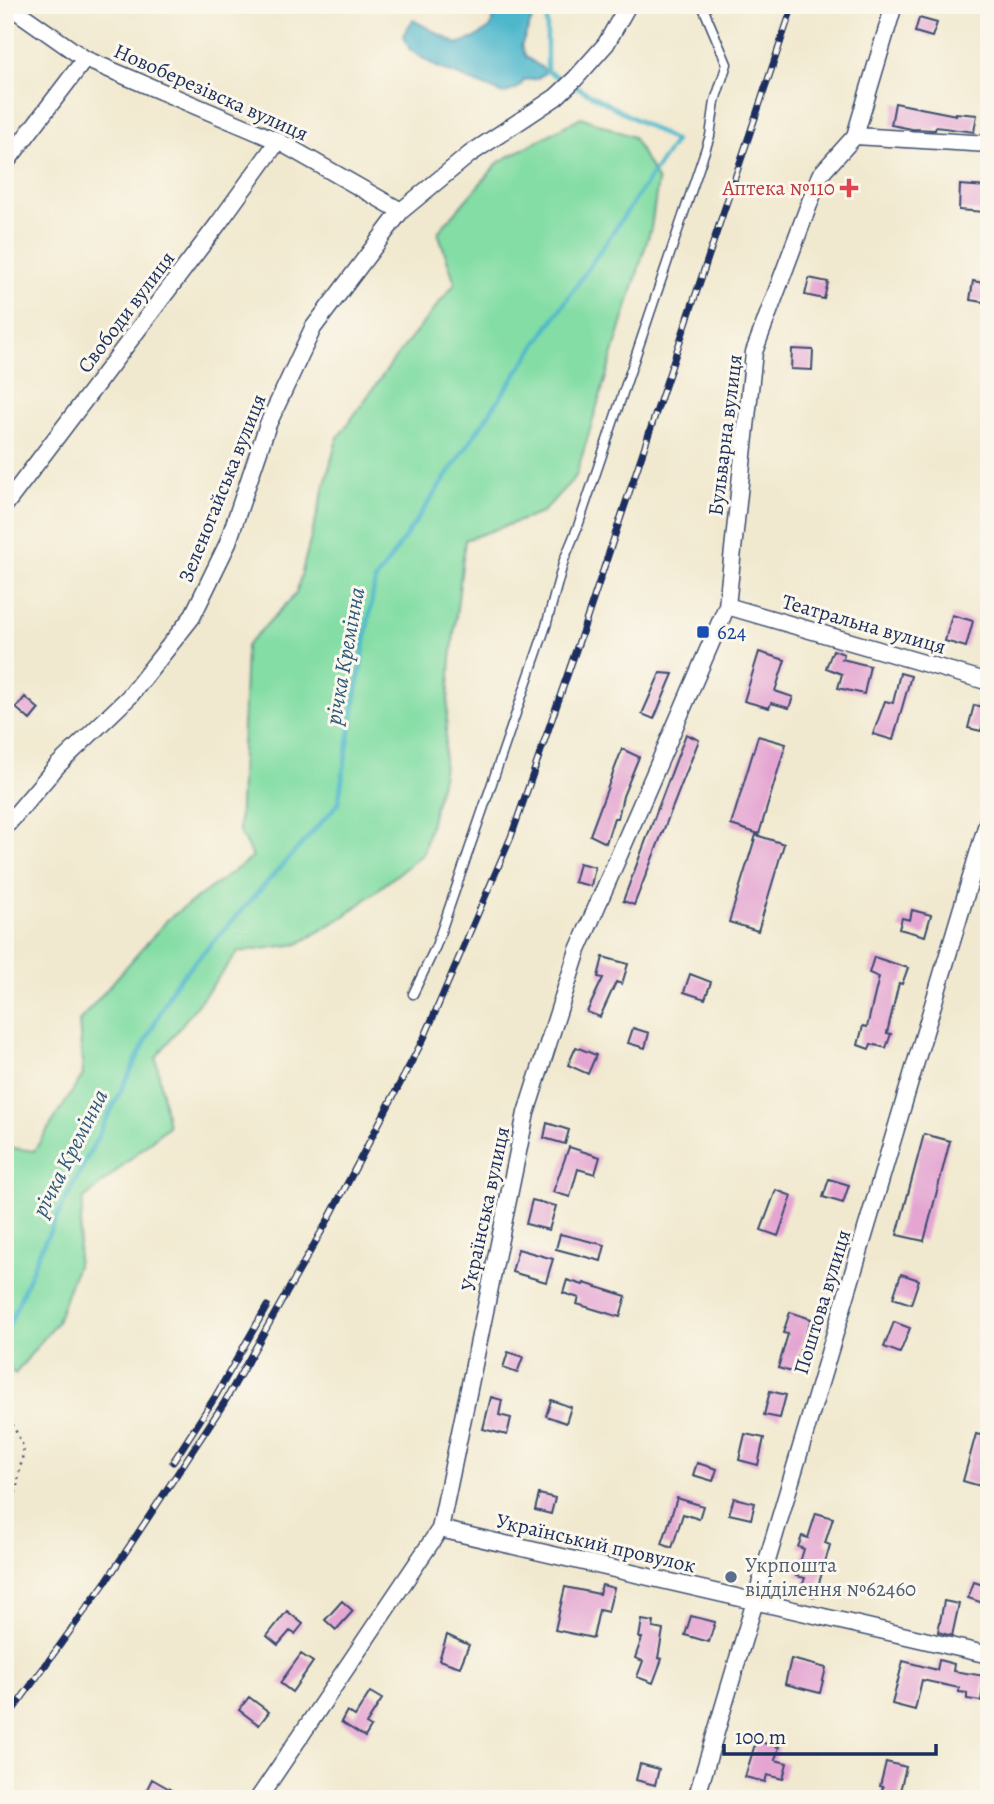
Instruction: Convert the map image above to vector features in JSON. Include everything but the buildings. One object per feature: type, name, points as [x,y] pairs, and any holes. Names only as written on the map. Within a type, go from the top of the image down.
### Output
[{"type":"street","name":"Новоберезівска вулиця","points":[[8,5],[85,59],[278,141],[401,211]]},
{"type":"street","name":"Зеленогайська вулиця","points":[[5,827],[57,766],[129,697],[192,617],[227,545],[268,424],[313,328],[401,211],[470,154],[570,84],[606,44],[628,5]]},
{"type":"street","name":"Бульварна вулиця","points":[[727,606],[754,352],[820,175],[855,135],[894,5]]},
{"type":"street","points":[[5,164],[85,59]]},
{"type":"street","points":[[855,135],[989,144]]},
{"type":"street","name":"Свободи вулиця","points":[[5,505],[218,225],[278,141]]},
{"type":"street","name":"Театральна вулиця","points":[[727,606],[989,682]]},
{"type":"street","name":"Українська вулиця","points":[[258,1799],[440,1529],[526,1112],[578,950],[727,606]]},
{"type":"street","name":"Поштова вулиця","points":[[696,1799],[989,817]]},
{"type":"street","name":"Український провулок","points":[[440,1529],[989,1655]]},
{"type":"lane","points":[[413,994],[436,946],[546,626],[564,560],[578,526],[710,136],[715,102],[727,64],[702,5]]},
{"type":"path","points":[[5,1413],[24,1448],[5,1550]]},
{"type":"green space","points":[[581,117],[633,137],[658,181],[651,228],[576,476],[542,513],[465,540],[451,659],[443,773],[423,854],[346,915],[298,944],[238,952],[156,1058],[168,1126],[83,1200],[77,1265],[57,1322],[15,1374],[5,1365],[5,1147],[34,1151],[83,1075],[79,1021],[168,919],[253,857],[239,832],[246,646],[296,594],[337,439],[396,357],[455,283],[438,232],[499,162]]},
{"type":"water","points":[[495,5],[526,5],[534,15],[521,46],[526,57],[547,71],[537,79],[524,80],[520,87],[504,94],[437,67],[410,50],[403,35],[413,20],[457,44],[475,38],[491,27]]},
{"type":"waterway","name":"річка Кремінна","points":[[547,5],[547,71],[565,81]]},
{"type":"waterway","name":"річка Кремінна","points":[[5,1335],[38,1255],[174,985],[338,804],[375,581],[675,141],[573,85]]},
{"type":"railway","points":[[5,1721],[107,1580],[224,1403],[328,1220],[424,1038],[511,837],[793,5]]},
{"type":"railway","points":[[173,1462],[215,1397],[267,1306]]},
{"type":"place","name":"Аптека №110","points":[[849,188]]},
{"type":"place","name":"624","points":[[703,632]]},
{"type":"place","name":"Укрпошта відділення №62460","points":[[731,1577]]}]
